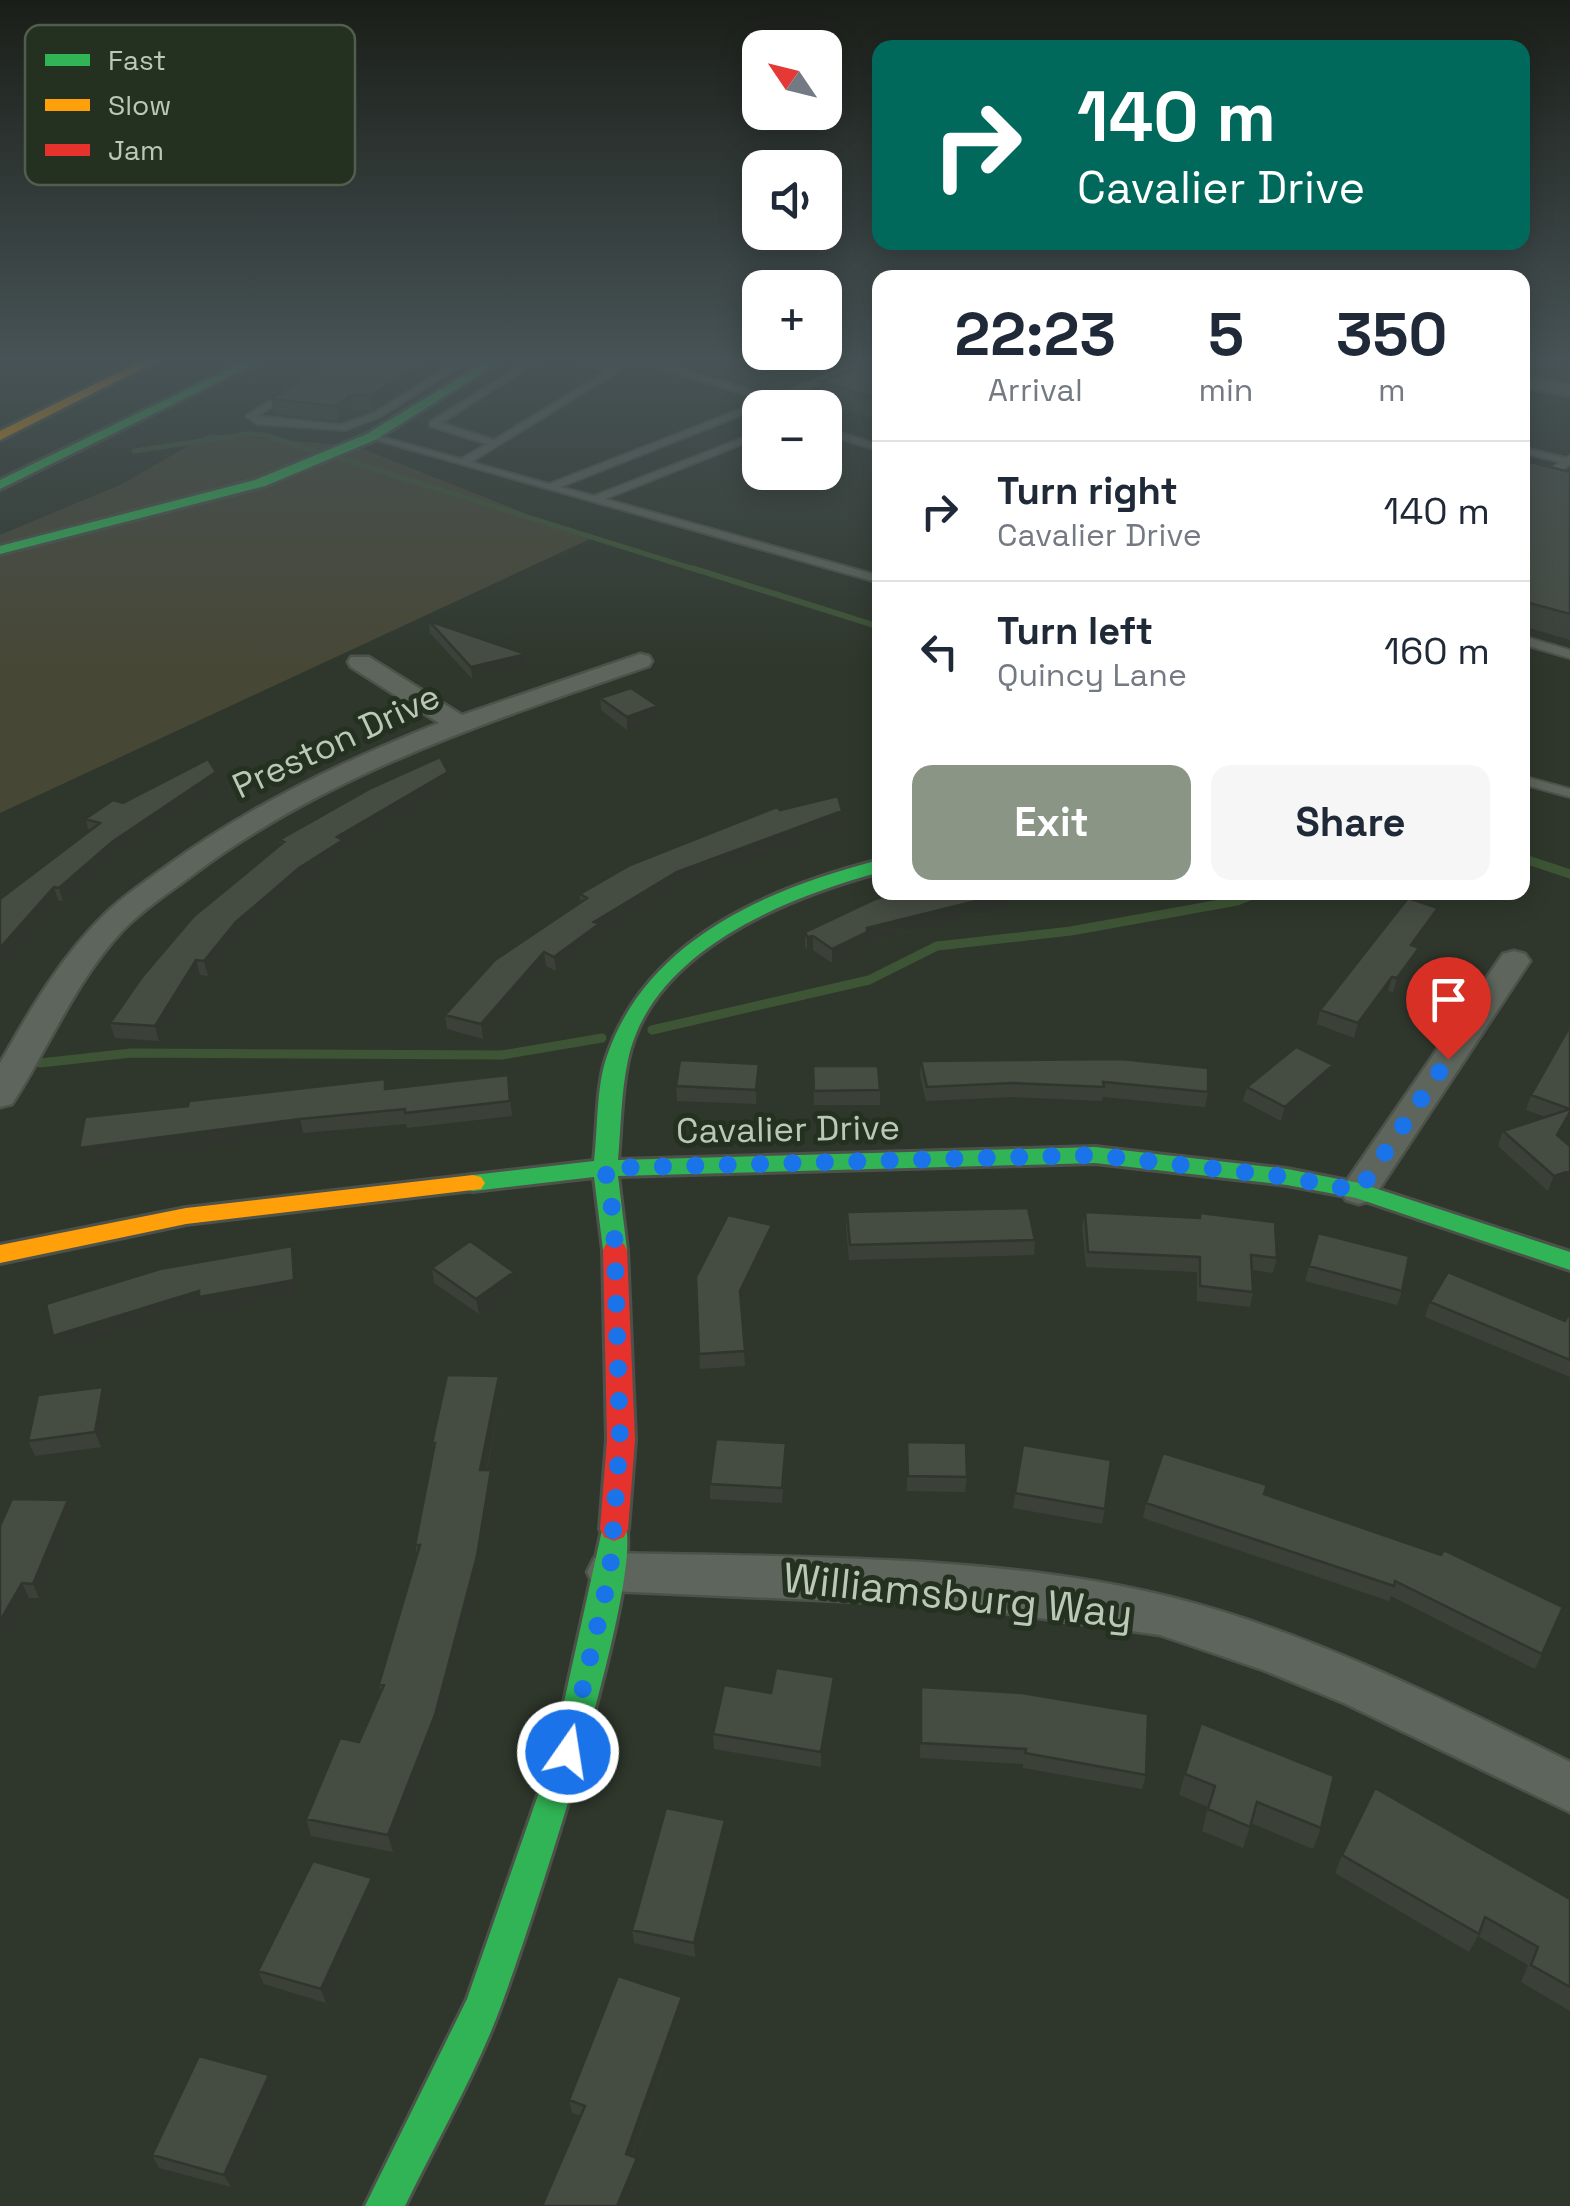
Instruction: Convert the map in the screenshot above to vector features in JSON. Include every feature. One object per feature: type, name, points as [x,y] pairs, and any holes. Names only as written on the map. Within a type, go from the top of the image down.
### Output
[{"type":"main road","points":[[0,485],[54,460]]},
{"type":"main road","points":[[0,550],[234,492],[315,460]]},
{"type":"main road","points":[[386,2206],[483,2006],[568,1752],[610,1572],[620,1440],[614,1220],[605,1168],[616,1058],[642,1003],[687,955],[737,918],[826,882],[872,868]]},
{"type":"main road","name":"Cavalier Drive","points":[[0,1254],[186,1216],[605,1168],[1095,1155],[1287,1177],[1359,1191],[1570,1260]]},
{"type":"street","name":"Preston Drive","points":[[0,1096],[35,1026],[112,924],[202,851],[295,795],[369,760],[640,660]]},
{"type":"street","points":[[360,662],[460,725]]},
{"type":"street","points":[[1359,1191],[1514,960]]},
{"type":"street","name":"Williamsburg Way","points":[[610,1572],[888,1583],[1036,1595],[1163,1616],[1283,1654],[1453,1729],[1570,1788]]},
{"type":"lane","points":[[456,460],[872,578]]},
{"type":"lane","points":[[553,486],[619,460]]},
{"type":"lane","points":[[597,499],[695,460]]},
{"type":"lane","points":[[1569,460],[1540,483],[1570,490]]},
{"type":"lane","points":[[1530,642],[1570,654]]},
{"type":"lane","points":[[1530,782],[1570,793]]},
{"type":"green space","points":[[164,460],[390,460],[590,539],[0,813],[0,535],[122,484]]},
{"type":"building","points":[[1530,462],[1570,472],[1570,614],[1530,603]]},
{"type":"building","points":[[429,621],[526,654],[471,667]]},
{"type":"building","points":[[631,688],[658,706],[627,717],[600,698]]},
{"type":"building","points":[[440,757],[448,772],[337,837],[343,840],[299,868],[236,922],[204,961],[196,960],[155,1026],[110,1023],[142,977],[194,916],[284,842],[279,840],[371,788]]},
{"type":"building","points":[[208,759],[216,772],[112,842],[59,888],[54,887],[0,948],[0,899],[100,823],[85,819],[113,800],[123,803]]},
{"type":"building","points":[[838,796],[842,811],[677,872],[594,922],[599,924],[554,957],[544,952],[481,1024],[445,1015],[495,960],[587,898],[580,894],[630,865],[777,807],[780,810]]},
{"type":"building","points":[[873,900],[980,900],[867,928],[867,932],[832,949],[813,936],[807,937],[805,932]]},
{"type":"building","points":[[1406,900],[1438,908],[1411,945],[1419,948],[1358,1023],[1320,1010]]},
{"type":"building","points":[[1570,1026],[1570,1109],[1531,1095]]},
{"type":"building","points":[[1296,1047],[1333,1065],[1285,1107],[1247,1087]]},
{"type":"building","points":[[1121,1059],[1208,1068],[1208,1092],[1103,1082],[1104,1087],[1013,1083],[927,1087],[921,1061]]},
{"type":"building","points":[[680,1060],[759,1064],[756,1090],[676,1086]]},
{"type":"building","points":[[813,1066],[878,1066],[880,1090],[814,1091]]},
{"type":"building","points":[[508,1075],[510,1101],[300,1119],[79,1148],[85,1117],[385,1079],[385,1089]]},
{"type":"building","points":[[1570,1109],[1557,1135],[1570,1146],[1570,1171],[1554,1176],[1503,1131]]},
{"type":"building","points":[[1028,1208],[1035,1240],[850,1245],[847,1212]]},
{"type":"building","points":[[1085,1212],[1200,1218],[1200,1213],[1275,1222],[1277,1258],[1251,1255],[1253,1292],[1200,1286],[1200,1257],[1088,1252]]},
{"type":"building","points":[[728,1215],[772,1225],[740,1291],[745,1351],[699,1354],[696,1277]]},
{"type":"building","points":[[1318,1233],[1409,1256],[1402,1291],[1309,1266]]},
{"type":"building","points":[[470,1241],[514,1272],[476,1299],[432,1268]]},
{"type":"building","points":[[292,1246],[294,1280],[199,1297],[199,1291],[53,1336],[46,1304],[160,1269]]},
{"type":"building","points":[[1448,1272],[1565,1321],[1570,1316],[1570,1360],[1430,1302]]},
{"type":"building","points":[[447,1375],[499,1376],[480,1470],[491,1470],[477,1556],[435,1715],[388,1835],[306,1819],[340,1738],[359,1742],[384,1685],[379,1684],[420,1545],[415,1545]]},
{"type":"building","points":[[103,1387],[95,1432],[28,1441],[38,1395]]},
{"type":"building","points":[[716,1439],[786,1443],[782,1488],[710,1484]]},
{"type":"building","points":[[907,1442],[966,1443],[967,1477],[908,1476]]},
{"type":"building","points":[[1023,1445],[1111,1460],[1105,1509],[1015,1493]]},
{"type":"building","points":[[1163,1453],[1267,1485],[1264,1494],[1441,1555],[1444,1550],[1563,1607],[1542,1654],[1395,1581],[1394,1586],[1146,1503]]},
{"type":"building","points":[[12,1499],[68,1500],[33,1584],[22,1583],[0,1621],[0,1526]]},
{"type":"building","points":[[776,1668],[834,1677],[821,1752],[713,1734],[724,1685],[771,1693]]},
{"type":"building","points":[[921,1687],[1022,1693],[1148,1714],[1146,1775],[1025,1753],[1026,1749],[921,1743]]},
{"type":"building","points":[[1201,1723],[1334,1776],[1321,1828],[1257,1802],[1250,1827],[1208,1809],[1215,1786],[1185,1774]]},
{"type":"building","points":[[1375,1788],[1570,1899],[1570,1987],[1531,1965],[1538,1947],[1485,1917],[1479,1934],[1342,1855]]},
{"type":"building","points":[[666,1808],[725,1820],[694,1943],[632,1930]]},
{"type":"building","points":[[313,1861],[372,1878],[321,1989],[258,1971]]},
{"type":"building","points":[[618,1976],[682,1997],[626,2154],[637,2158],[617,2206],[542,2206],[585,2106],[569,2100]]},
{"type":"building","points":[[199,2056],[269,2075],[224,2175],[152,2155]]},
{"type":"waterway","points":[[345,460],[700,571]]},
{"type":"waterway","points":[[692,568],[872,624]]},
{"type":"waterway","points":[[1530,861],[1570,874]]},
{"type":"waterway","points":[[652,1030],[869,980],[937,946],[1071,931],[1239,900]]},
{"type":"waterway","points":[[40,1063],[131,1053],[502,1055],[602,1038]]},
{"type":"traffic: fast","points":[[0,485],[52,460]]},
{"type":"traffic: fast","points":[[0,550],[260,483],[316,460]]},
{"type":"traffic: fast","points":[[615,1250],[605,1168],[617,1058],[642,1003],[687,955],[737,918],[826,881],[872,868]]},
{"type":"traffic: fast","points":[[473,1183],[605,1168],[1095,1155],[1287,1177],[1359,1191],[1570,1261]]},
{"type":"traffic: fast","points":[[385,2206],[483,2006],[569,1752],[610,1572],[614,1529]]},
{"type":"traffic: slow","points":[[0,1254],[186,1216],[473,1183]]},
{"type":"traffic: jam","points":[[614,1529],[621,1440],[615,1250]]},
{"type":"route","points":[[568,1752],[610,1572],[620,1440],[614,1220],[605,1168],[1095,1155],[1287,1177],[1359,1191],[1448,1059]]}]
